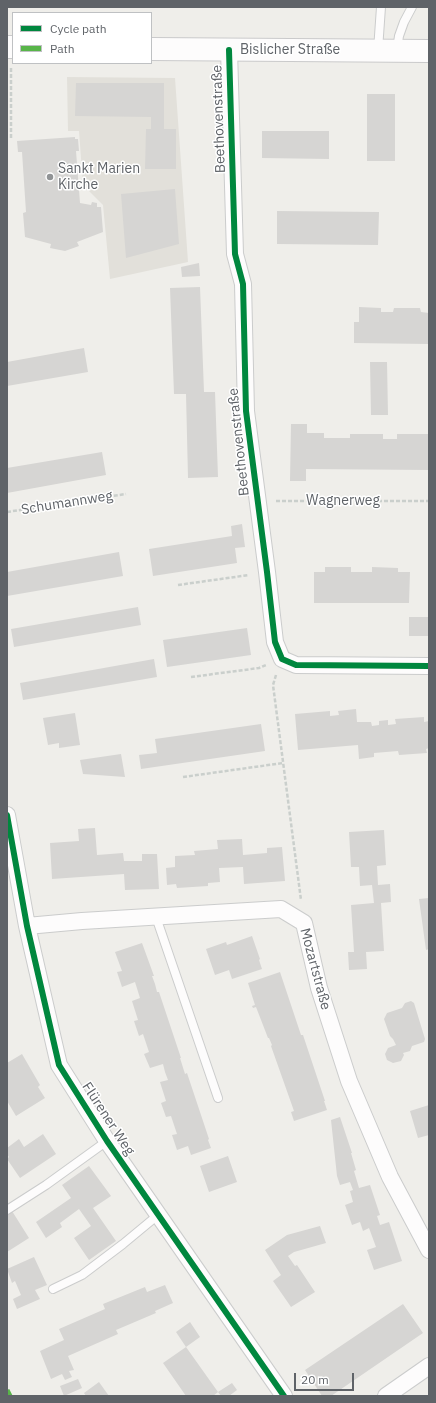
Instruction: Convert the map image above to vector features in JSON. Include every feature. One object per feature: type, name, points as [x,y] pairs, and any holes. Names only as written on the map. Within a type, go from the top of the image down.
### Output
[{"type":"street","points":[[7,47],[12,57]]},
{"type":"street","name":"Bislicher Straße","points":[[152,48],[429,51]]},
{"type":"street","name":"Beethovenstraße","points":[[229,50],[235,254],[243,284],[246,411],[275,642],[282,659]]},
{"type":"street","points":[[282,659],[296,665],[429,666]]},
{"type":"street","name":"Flürener Weg","points":[[7,814],[27,926],[59,1065],[107,1141],[284,1396]]},
{"type":"street","name":"Mozartstraße","points":[[27,926],[82,921],[281,909],[304,923],[319,988],[349,1081],[390,1177],[429,1250]]},
{"type":"street","points":[[386,1396],[429,1366]]},
{"type":"lane","points":[[381,7],[387,51]]},
{"type":"lane","points":[[387,51],[399,36],[412,7]]},
{"type":"lane","points":[[156,917],[218,1098]]},
{"type":"lane","points":[[7,1210],[107,1141]]},
{"type":"lane","points":[[53,1289],[82,1276],[124,1244],[158,1215]]},
{"type":"path","points":[[11,138],[12,57]]},
{"type":"path","points":[[178,585],[267,572]]},
{"type":"path","points":[[191,677],[259,668],[282,659]]},
{"type":"path","points":[[282,659],[273,685],[304,923]]},
{"type":"path","points":[[183,777],[283,763]]},
{"type":"shaded area","points":[[67,77],[175,78],[188,262],[110,279],[103,205],[83,185],[79,131],[68,131]]},
{"type":"building","points":[[76,83],[164,83],[164,129],[176,129],[176,169],[145,169],[146,129],[151,129],[151,117],[75,116]]},
{"type":"building","points":[[367,94],[395,94],[395,161],[367,161]]},
{"type":"building","points":[[262,131],[329,131],[329,159],[262,158]]},
{"type":"building","name":"Sankt Marien Kirche","points":[[75,137],[75,139],[78,139],[79,151],[76,151],[80,203],[91,205],[92,202],[97,203],[97,207],[101,207],[103,232],[77,242],[79,246],[65,251],[50,248],[51,244],[25,237],[23,213],[26,212],[22,152],[18,152],[17,141]]},
{"type":"building","points":[[175,189],[179,244],[126,258],[121,194]]},
{"type":"building","points":[[277,211],[379,212],[378,245],[277,244]]},
{"type":"building","points":[[199,263],[200,276],[182,277],[181,267]]},
{"type":"building","points":[[200,287],[204,392],[215,392],[218,477],[188,478],[186,394],[174,394],[170,288]]},
{"type":"building","points":[[359,307],[381,308],[381,312],[393,312],[394,308],[420,308],[421,312],[429,313],[429,344],[354,343],[354,322],[359,322]]},
{"type":"building","points":[[84,348],[88,372],[7,386],[7,362]]},
{"type":"building","points":[[370,362],[387,362],[388,415],[371,415]]},
{"type":"building","points":[[291,424],[307,424],[307,433],[324,433],[324,438],[350,438],[350,434],[383,434],[383,439],[397,439],[397,434],[429,434],[429,470],[306,469],[306,481],[290,481]]},
{"type":"building","points":[[102,452],[106,475],[7,493],[7,468]]},
{"type":"building","points":[[242,524],[245,547],[235,548],[237,563],[153,576],[149,549],[232,536],[231,526]]},
{"type":"building","points":[[119,552],[123,576],[7,596],[7,572]]},
{"type":"building","points":[[325,567],[351,567],[351,572],[372,572],[372,567],[398,568],[398,572],[410,572],[409,603],[314,603],[314,572],[325,572]]},
{"type":"building","points":[[138,607],[141,625],[14,647],[11,629]]},
{"type":"building","points":[[409,617],[429,617],[429,636],[409,636]]},
{"type":"building","points":[[247,628],[251,655],[167,667],[163,640]]},
{"type":"building","points":[[154,659],[157,677],[23,700],[20,683]]},
{"type":"building","points":[[356,709],[357,722],[371,722],[372,726],[379,725],[379,721],[388,720],[388,725],[396,724],[395,719],[424,717],[424,722],[429,721],[429,748],[426,749],[427,753],[399,755],[398,751],[374,753],[374,757],[359,759],[358,745],[298,750],[295,714],[330,711],[330,716],[339,715],[338,711]]},
{"type":"building","points":[[75,713],[80,745],[59,748],[59,743],[48,745],[43,718]]},
{"type":"building","points":[[261,724],[265,751],[141,769],[139,755],[157,753],[155,739]]},
{"type":"building","points":[[121,754],[125,777],[83,774],[80,760]]},
{"type":"building","points":[[95,828],[97,855],[123,853],[124,861],[142,861],[142,854],[157,854],[159,889],[125,890],[124,874],[52,879],[50,843],[79,841],[78,829]]},
{"type":"building","points":[[384,830],[386,865],[377,866],[378,885],[390,884],[391,902],[381,903],[384,951],[366,952],[367,969],[349,970],[348,952],[354,952],[351,905],[374,903],[372,885],[360,886],[359,867],[351,867],[349,832]]},
{"type":"building","points":[[242,839],[243,855],[267,853],[267,848],[282,847],[285,881],[244,884],[243,867],[219,868],[220,882],[208,883],[208,886],[177,888],[176,884],[167,885],[166,868],[175,867],[175,856],[195,855],[194,851],[218,849],[217,840]]},
{"type":"building","points":[[429,898],[429,949],[426,950],[419,899]]},
{"type":"building","points":[[252,936],[262,969],[232,979],[229,970],[215,975],[206,949],[226,942],[227,945]]},
{"type":"building","points":[[142,943],[185,1074],[187,1073],[209,1139],[211,1148],[191,1155],[188,1146],[177,1150],[172,1135],[177,1134],[171,1116],[166,1117],[161,1103],[166,1101],[160,1082],[168,1080],[163,1064],[150,1068],[144,1054],[149,1052],[143,1034],[139,1036],[134,1021],[138,1020],[132,1001],[140,998],[135,982],[122,987],[117,972],[122,971],[115,952]]},
{"type":"building","points":[[280,972],[301,1035],[303,1035],[327,1110],[294,1121],[291,1112],[294,1111],[271,1046],[272,1045],[256,1007],[253,1008],[252,1006],[255,1005],[248,983]]},
{"type":"building","points":[[411,1001],[414,1003],[425,1039],[424,1042],[412,1046],[410,1051],[403,1053],[404,1055],[401,1061],[393,1063],[387,1060],[385,1054],[388,1048],[396,1045],[390,1036],[384,1019],[387,1013],[402,1008],[405,1003]]},
{"type":"building","points":[[22,1054],[40,1085],[38,1087],[45,1098],[16,1116],[7,1101],[7,1063]]},
{"type":"building","points":[[429,1105],[429,1135],[418,1138],[410,1111]]},
{"type":"building","points":[[340,1117],[352,1153],[356,1170],[354,1171],[359,1188],[370,1185],[380,1215],[377,1216],[380,1225],[389,1222],[402,1261],[374,1270],[367,1250],[376,1247],[369,1228],[363,1231],[360,1222],[352,1225],[345,1205],[353,1202],[350,1191],[353,1190],[350,1182],[340,1185],[337,1176],[331,1120]]},
{"type":"building","points":[[43,1134],[56,1154],[20,1178],[7,1159],[9,1157],[7,1154],[7,1148],[19,1139],[24,1147]]},
{"type":"building","points":[[228,1156],[237,1182],[209,1192],[200,1166]]},
{"type":"building","points":[[89,1166],[111,1196],[93,1208],[116,1241],[89,1260],[74,1238],[91,1226],[79,1209],[60,1223],[62,1227],[46,1238],[36,1222],[71,1198],[62,1185]]},
{"type":"building","points":[[12,1211],[29,1238],[7,1252],[7,1214]]},
{"type":"building","points":[[320,1226],[326,1243],[294,1252],[288,1256],[295,1266],[297,1265],[315,1292],[291,1307],[273,1281],[281,1275],[265,1250],[287,1235]]},
{"type":"building","points":[[34,1257],[47,1285],[35,1290],[40,1299],[17,1309],[13,1299],[21,1295],[15,1281],[12,1283],[7,1269]]},
{"type":"building","points":[[165,1285],[173,1303],[155,1311],[156,1313],[116,1330],[118,1334],[68,1356],[74,1370],[69,1371],[72,1377],[65,1380],[62,1374],[51,1379],[40,1351],[64,1340],[59,1329],[105,1309],[103,1304],[145,1287],[147,1292]]},
{"type":"building","points":[[403,1304],[423,1333],[331,1396],[322,1396],[305,1370]]},
{"type":"building","points":[[190,1322],[200,1337],[186,1347],[176,1332]]},
{"type":"building","points":[[186,1347],[218,1392],[213,1396],[186,1396],[163,1363]]},
{"type":"building","points":[[78,1379],[82,1388],[64,1396],[60,1386]]},
{"type":"building","points":[[99,1382],[109,1396],[86,1396],[84,1393]]},
{"type":"building","points":[[232,1383],[237,1390],[229,1396],[221,1396],[218,1392]]},
{"type":"marked path","points":[[7,1390],[10,1396]]},
{"type":"cycle path","points":[[229,50],[235,254],[243,284],[246,411],[275,642],[282,659],[296,665],[429,666]]},
{"type":"cycle path","points":[[7,815],[27,926],[59,1065],[107,1141],[284,1396]]},
{"type":"place","name":"Sankt Marien Kirche","points":[[50,177]]}]
